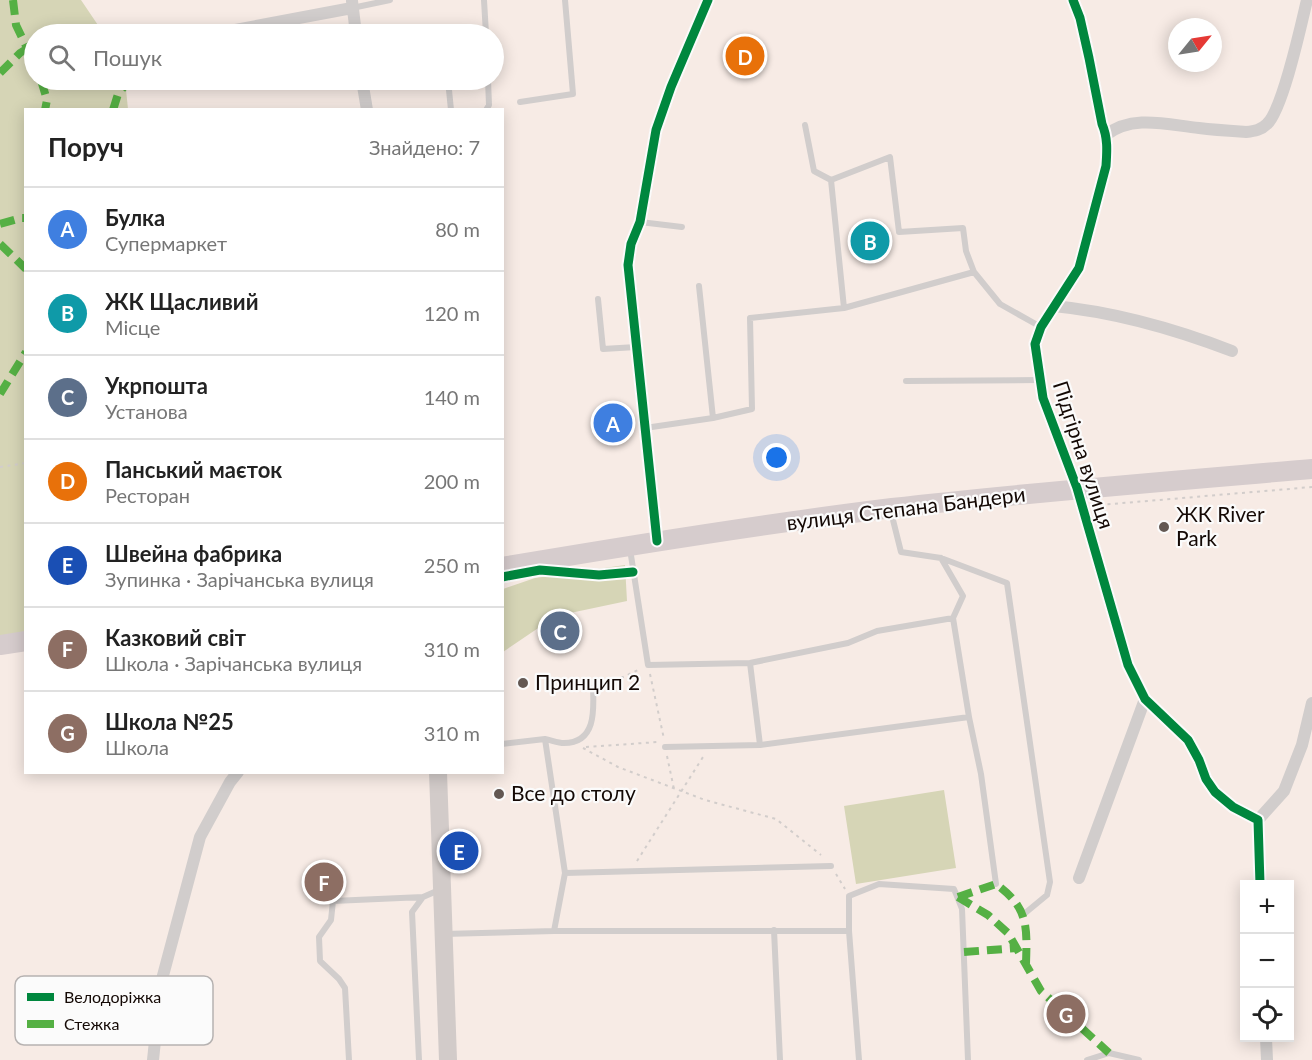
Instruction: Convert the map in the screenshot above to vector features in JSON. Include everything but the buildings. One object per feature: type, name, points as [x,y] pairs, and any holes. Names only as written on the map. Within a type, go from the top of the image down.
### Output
[{"type":"main road","name":"вулиця Степана Бандери","points":[[504,567],[657,541],[891,509],[1079,497],[1312,469]]},
{"type":"main road","points":[[0,645],[24,641]]},
{"type":"street","points":[[657,541],[628,265],[631,244],[640,222],[656,130],[671,87],[708,0]]},
{"type":"street","name":"Підгірна вулиця","points":[[1073,0],[1080,18],[1106,135],[1106,166],[1078,268],[1041,327],[1035,344],[1043,398],[1079,497],[1128,665],[1146,699],[1188,740],[1206,779],[1215,792],[1233,807],[1258,820]]},
{"type":"street","points":[[1106,135],[1126,124],[1144,122],[1246,132],[1258,131],[1267,125],[1277,109],[1307,0]]},
{"type":"street","points":[[260,24],[352,4],[355,24]]},
{"type":"street","points":[[364,90],[367,108]]},
{"type":"street","points":[[1053,306],[1126,318],[1191,335],[1232,351]]},
{"type":"street","points":[[1079,878],[1146,699]]},
{"type":"street","points":[[1260,880],[1258,820],[1284,791],[1302,745],[1312,703]]},
{"type":"street","points":[[163,976],[201,837],[236,774]]},
{"type":"street","points":[[438,774],[448,1060]]},
{"type":"street","points":[[1266,1042],[1267,1060]]},
{"type":"street","points":[[153,1060],[155,1045]]},
{"type":"lane","points":[[352,4],[390,0]]},
{"type":"lane","points":[[484,0],[485,24]]},
{"type":"lane","points":[[520,102],[573,94],[565,0]]},
{"type":"lane","points":[[449,90],[451,108]]},
{"type":"lane","points":[[487,108],[488,90]]},
{"type":"lane","points":[[805,124],[814,171],[831,180],[890,157],[899,232],[963,228],[966,251],[974,272],[1000,304],[1041,327]]},
{"type":"lane","points":[[831,180],[844,309]]},
{"type":"lane","points":[[640,222],[682,227]]},
{"type":"lane","points":[[644,429],[752,409],[750,318],[844,309],[974,272]]},
{"type":"lane","points":[[699,285],[713,418]]},
{"type":"lane","points":[[598,299],[603,349],[636,347]]},
{"type":"lane","points":[[906,381],[1040,380]]},
{"type":"lane","points":[[891,509],[901,552],[941,558],[1007,583],[1050,882],[1047,895],[1024,914]]},
{"type":"lane","points":[[630,546],[648,665],[750,663],[848,643],[877,631],[953,618]]},
{"type":"lane","points":[[941,558],[963,596],[953,618],[981,774],[996,884]]},
{"type":"lane","points":[[750,663],[760,745]]},
{"type":"lane","points":[[504,744],[545,739],[564,743],[583,736],[591,726],[594,715],[593,688],[612,683]]},
{"type":"lane","points":[[665,747],[760,745],[969,717]]},
{"type":"lane","points":[[545,739],[565,873],[554,931]]},
{"type":"lane","points":[[565,873],[831,866]]},
{"type":"lane","points":[[859,1060],[849,931],[849,896],[879,884],[954,889],[962,909],[968,1060]]},
{"type":"lane","points":[[349,1060],[345,988],[320,961],[319,937],[331,920],[333,901],[423,897],[442,889]]},
{"type":"lane","points":[[419,1060],[412,912],[423,897]]},
{"type":"lane","points":[[774,930],[780,1060]]},
{"type":"lane","points":[[444,934],[554,931],[849,931]]},
{"type":"lane","points":[[1087,1060],[1109,1053],[1139,1060]]},
{"type":"path","points":[[0,467],[24,463]]},
{"type":"path","points":[[1079,497],[1312,487]]},
{"type":"path","points":[[582,748],[664,742],[648,665],[612,683]]},
{"type":"path","points":[[570,741],[618,767],[674,789],[705,800],[776,819],[828,861],[849,896]]},
{"type":"path","points":[[665,747],[674,789]]},
{"type":"path","points":[[631,871],[709,747]]},
{"type":"green space","points":[[0,0],[81,0],[97,24],[24,24],[24,90],[126,90],[128,108],[24,108],[24,634],[0,638]]},
{"type":"green space","points":[[625,565],[627,601],[556,616],[504,651],[504,589],[535,578]]},
{"type":"green space","points":[[944,790],[956,868],[856,884],[844,806]]},
{"type":"marked path","points":[[13,0],[16,25],[24,42]]},
{"type":"marked path","points":[[0,73],[24,50]]},
{"type":"marked path","points":[[44,90],[47,100],[45,108]]},
{"type":"marked path","points":[[114,108],[121,90]]},
{"type":"marked path","points":[[0,224],[24,218]]},
{"type":"marked path","points":[[0,244],[24,267]]},
{"type":"marked path","points":[[0,394],[24,355]]},
{"type":"marked path","points":[[958,897],[996,884],[1007,893],[1015,901],[1024,919],[1026,964]]},
{"type":"marked path","points":[[958,897],[988,915],[1008,933],[1041,991],[1109,1053]]},
{"type":"marked path","points":[[964,952],[1017,948]]},
{"type":"cycle path","points":[[657,541],[628,265],[631,244],[640,222],[656,130],[671,87],[708,0]]},
{"type":"cycle path","points":[[1073,0],[1080,18],[1105,134],[1106,166],[1079,268],[1041,327],[1035,344],[1043,398],[1077,488],[1128,665],[1145,699],[1188,740],[1206,779],[1215,792],[1233,807],[1258,820],[1260,880]]},
{"type":"cycle path","points":[[504,577],[540,570],[599,575],[633,572]]},
{"type":"place","name":"Панський маєток","points":[[745,56]]},
{"type":"place","name":"ЖК Щасливий","points":[[870,241]]},
{"type":"place","name":"Булка","points":[[613,423]]},
{"type":"place","name":"ЖК River Park","points":[[1164,527]]},
{"type":"place","name":"Укрпошта","points":[[560,631]]},
{"type":"place","name":"Принцип 2","points":[[523,683]]},
{"type":"place","name":"Все до столу","points":[[499,794]]},
{"type":"place","name":"Швейна фабрика","points":[[459,851]]},
{"type":"place","name":"Казковий світ","points":[[324,882]]},
{"type":"place","name":"Школа №25","points":[[1066,1014]]}]
